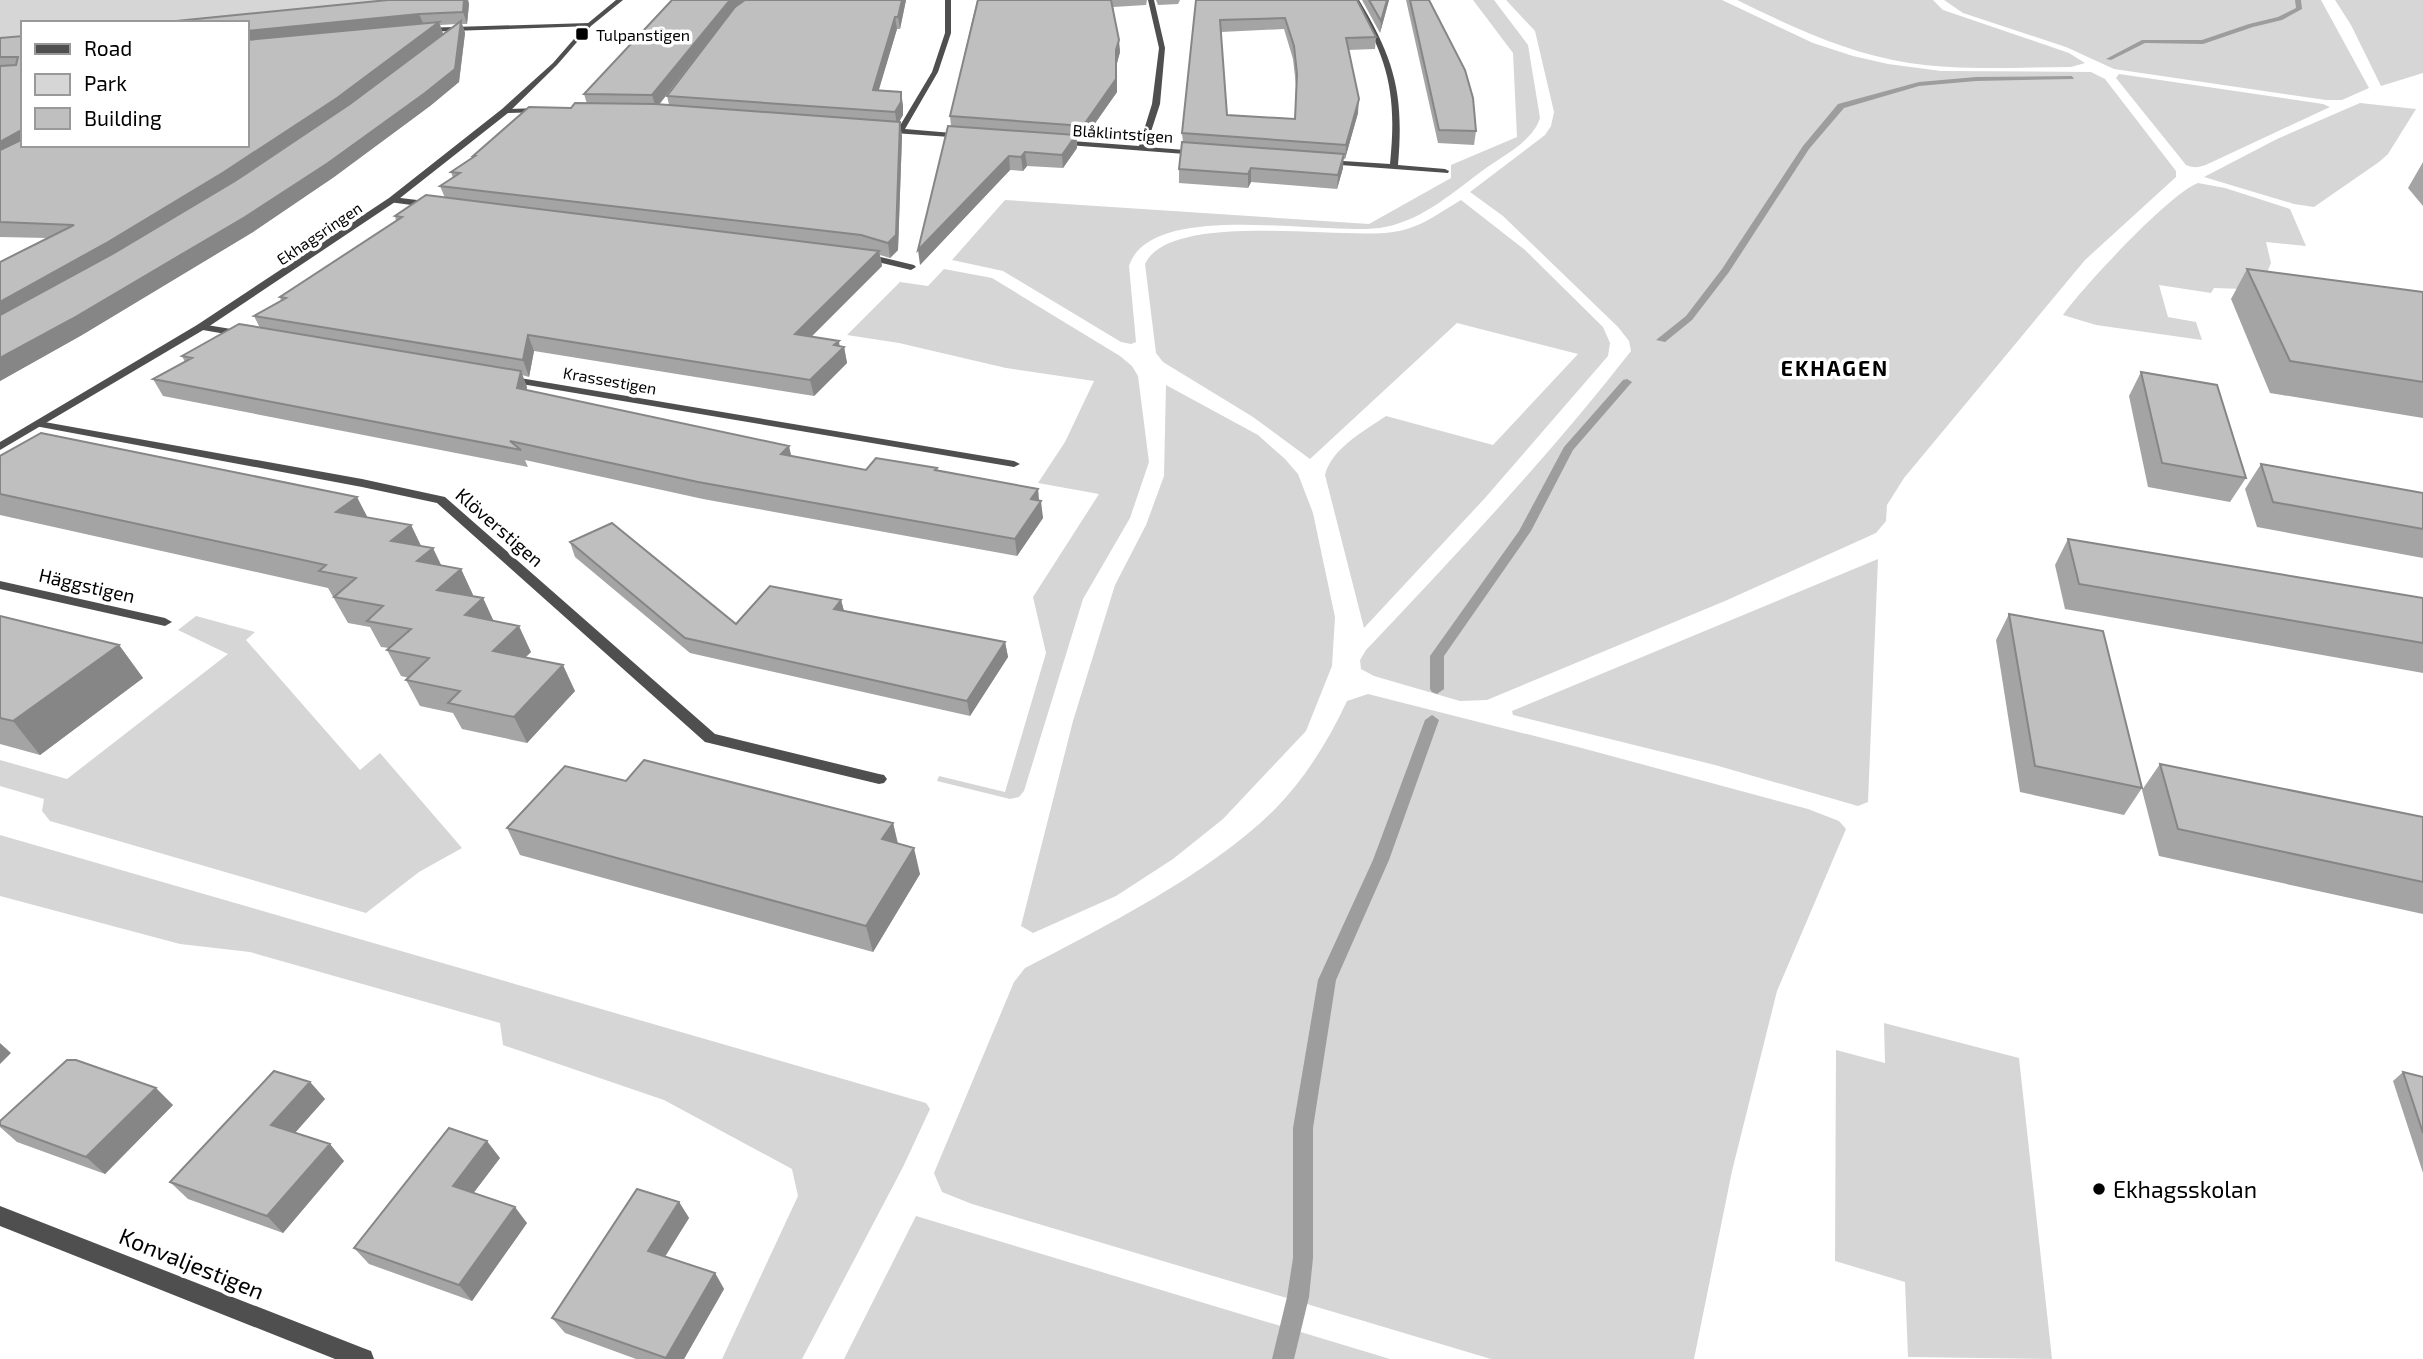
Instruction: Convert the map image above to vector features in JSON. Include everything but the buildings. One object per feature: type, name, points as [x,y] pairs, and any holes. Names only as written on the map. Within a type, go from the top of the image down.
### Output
[{"type":"street","name":"Ekhagsringen","points":[[0,447],[201,327],[392,200],[505,111],[555,64],[589,25],[620,0]]},
{"type":"street","points":[[900,131],[935,72],[948,33],[948,0]]},
{"type":"street","points":[[1142,148],[1156,104],[1162,48],[1151,0]]},
{"type":"street","points":[[1356,0],[1380,37],[1390,63],[1399,124],[1394,167]]},
{"type":"street","points":[[410,31],[589,25]]},
{"type":"street","points":[[450,36],[460,28]]},
{"type":"street","points":[[505,111],[558,110]]},
{"type":"street","points":[[874,129],[968,136]]},
{"type":"street","name":"Blåklintstigen","points":[[1048,142],[1208,153]]},
{"type":"street","points":[[1314,161],[1445,171]]},
{"type":"street","points":[[392,200],[447,207]]},
{"type":"street","points":[[849,254],[911,267]]},
{"type":"street","points":[[201,327],[256,336]]},
{"type":"street","name":"Krassestigen","points":[[490,376],[1014,464]]},
{"type":"street","name":"Klöverstigen","points":[[39,424],[441,500],[710,738],[879,779]]},
{"type":"street","name":"Häggstigen","points":[[0,585],[165,622]]},
{"type":"street","name":"Konvaljestigen","points":[[0,1216],[363,1359]]},
{"type":"green space","points":[[0,0],[384,0],[187,21],[21,21],[21,37],[0,39]]},
{"type":"green space","points":[[1473,0],[1494,0],[1528,45],[1540,118],[1531,134],[1517,147],[1413,218],[1385,227],[1359,229],[1245,225],[1205,226],[1171,232],[1144,245],[1129,266],[1136,342],[1131,344],[1121,342],[1003,271],[952,260],[1005,200],[1369,224],[1451,178],[1451,165],[1517,137],[1513,53]]},
{"type":"green space","points":[[1506,0],[1722,0],[1813,43],[1888,64],[1941,71],[2091,72],[2105,79],[2176,171],[2176,177],[2085,260],[1904,478],[1887,505],[1886,521],[1876,533],[1725,601],[1487,700],[1460,701],[1374,676],[1361,669],[1360,660],[1366,650],[1535,466],[1631,351],[1629,341],[1618,327],[1503,216],[1470,192],[1545,135],[1551,126],[1554,112],[1535,31]]},
{"type":"green space","points":[[1737,0],[1933,0],[1943,10],[2069,53],[2085,63],[2071,67],[1990,68],[1949,67],[1886,59],[1799,29]]},
{"type":"green space","points":[[1944,0],[2321,0],[2369,88],[2342,100],[2326,100],[2114,69],[2066,47],[1963,13]]},
{"type":"green space","points":[[2335,0],[2423,0],[2423,73],[2381,86],[2351,25]]},
{"type":"green space","points":[[2119,74],[2330,107],[2210,163],[2193,167],[2186,165],[2116,78]]},
{"type":"green space","points":[[2360,103],[2416,109],[2388,154],[2314,207],[2294,204],[2204,177],[2277,139]]},
{"type":"green space","points":[[2198,183],[2225,188],[2290,209],[2306,246],[2266,242],[2271,263],[2268,270],[2275,278],[2244,289],[2214,288],[2211,293],[2159,285],[2168,317],[2196,322],[2202,340],[2096,325],[2063,315],[2088,284],[2148,222],[2185,190]]},
{"type":"green space","points":[[1461,200],[1525,250],[1603,327],[1610,343],[1608,356],[1485,498],[1364,628],[1325,475],[1334,457],[1350,441],[1386,416],[1493,445],[1578,354],[1457,323],[1310,459],[1253,417],[1163,362],[1156,353],[1145,264],[1161,247],[1187,237],[1220,232],[1258,231],[1393,232],[1412,228]]},
{"type":"green space","points":[[944,269],[992,278],[1132,366],[1138,376],[1149,462],[1130,518],[1083,599],[1024,791],[1019,797],[1010,799],[937,781],[939,776],[1005,792],[1046,653],[1033,597],[1099,494],[1038,483],[1065,442],[1094,381],[1006,368],[899,343],[847,335],[900,282],[928,286]]},
{"type":"green space","points":[[1166,385],[1258,435],[1298,474],[1313,513],[1335,617],[1332,666],[1306,731],[1223,819],[1173,859],[1116,896],[1033,933],[1021,926],[1073,721],[1115,585],[1146,525],[1164,476]]},
{"type":"green space","points":[[1878,559],[1868,802],[1858,806],[1715,765],[1513,715],[1512,711]]},
{"type":"green space","points":[[196,616],[255,632],[246,640],[360,770],[380,753],[462,848],[419,872],[366,913],[50,821],[42,811],[44,799],[0,786],[0,760],[67,779],[228,654],[178,630]]},
{"type":"green space","points":[[1368,694],[1808,809],[1839,821],[1846,829],[1777,991],[1732,1171],[1694,1359],[1491,1359],[972,1204],[942,1192],[934,1173],[1014,982],[1025,968],[1157,896],[1222,854],[1251,831],[1277,807],[1307,770],[1347,701]]},
{"type":"green space","points":[[0,835],[926,1103],[930,1109],[903,1167],[802,1359],[722,1359],[798,1196],[792,1169],[664,1100],[503,1045],[500,1023],[250,952],[180,944],[0,896]]},
{"type":"green space","points":[[1884,1023],[2019,1058],[2052,1359],[1908,1357],[1905,1282],[1835,1261],[1836,1050],[1885,1063]]},
{"type":"green space","points":[[916,1216],[1390,1359],[844,1359]]},
{"type":"waterway","points":[[2109,59],[2144,41],[2203,42],[2251,25],[2280,19],[2299,9],[2298,0]]},
{"type":"waterway","points":[[1661,340],[1689,318],[1726,270],[1806,148],[1841,106],[1919,84],[1976,79],[2072,78]]},
{"type":"waterway","points":[[1437,689],[1437,656],[1525,531],[1568,449],[1627,382]]},
{"type":"waterway","points":[[1283,1359],[1298,1297],[1303,1258],[1303,1128],[1327,980],[1381,860],[1432,720]]},
{"type":"place","name":"Tulpanstigen","points":[[582,34]]},
{"type":"place","name":"Ekhagsskolan","points":[[2099,1189]]},
{"type":"district","name":"EKHAGEN","points":[[1835,367]]}]
